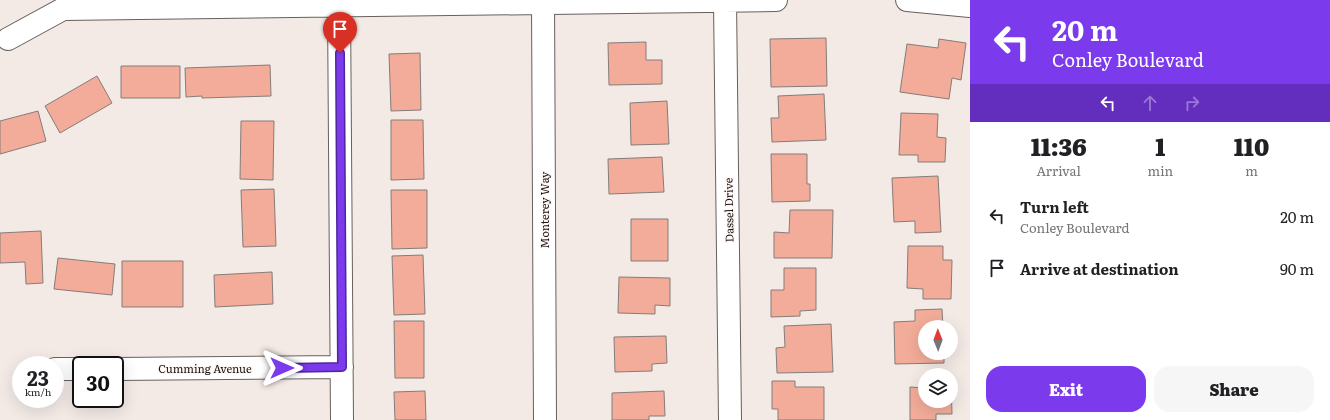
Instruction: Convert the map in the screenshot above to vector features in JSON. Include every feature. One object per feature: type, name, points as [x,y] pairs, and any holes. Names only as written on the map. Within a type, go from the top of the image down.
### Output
[{"type":"street","points":[[8,39],[63,9],[339,6],[543,1],[776,0]]},
{"type":"street","points":[[907,0],[970,6]]},
{"type":"street","name":"Monterey Way","points":[[543,1],[545,420]]},
{"type":"street","name":"Dassel Drive","points":[[725,1],[730,420]]},
{"type":"street","points":[[339,6],[342,420]]},
{"type":"street","name":"Cumming Avenue","points":[[124,369],[342,367]]},
{"type":"building","points":[[826,38],[827,86],[771,87],[770,39]]},
{"type":"building","points":[[939,39],[966,43],[961,80],[952,78],[949,99],[900,92],[907,44],[938,48]]},
{"type":"building","points":[[646,42],[646,60],[662,60],[662,84],[609,85],[608,43]]},
{"type":"building","points":[[420,53],[421,110],[391,111],[389,54]]},
{"type":"building","points":[[270,65],[271,96],[186,97],[185,68]]},
{"type":"building","points":[[121,66],[180,66],[180,98],[121,98]]},
{"type":"building","points":[[97,76],[112,103],[60,133],[45,106]]},
{"type":"building","points":[[824,94],[826,140],[772,142],[771,118],[779,118],[778,96]]},
{"type":"building","points":[[667,101],[669,144],[631,145],[630,103]]},
{"type":"building","points":[[38,111],[46,141],[0,154],[0,121]]},
{"type":"building","points":[[901,113],[938,114],[937,137],[946,138],[945,162],[918,162],[918,155],[899,155]]},
{"type":"building","points":[[391,120],[423,120],[424,179],[391,180]]},
{"type":"building","points":[[241,121],[274,121],[273,180],[240,179]]},
{"type":"building","points":[[771,154],[807,154],[807,184],[810,184],[810,201],[772,202]]},
{"type":"building","points":[[662,157],[664,192],[609,194],[608,159]]},
{"type":"building","points":[[938,176],[941,232],[915,233],[915,221],[894,222],[892,178]]},
{"type":"building","points":[[274,189],[276,246],[243,247],[241,190]]},
{"type":"building","points":[[391,190],[427,190],[427,248],[392,249]]},
{"type":"building","points":[[790,210],[833,210],[832,258],[774,258],[774,232],[789,233]]},
{"type":"building","points":[[631,219],[668,219],[668,261],[631,261]]},
{"type":"building","points":[[41,231],[43,283],[26,284],[25,262],[0,263],[0,233]]},
{"type":"building","points":[[908,246],[943,246],[943,260],[952,260],[951,299],[923,299],[923,289],[907,288]]},
{"type":"building","points":[[423,255],[425,314],[394,315],[392,256]]},
{"type":"building","points":[[58,258],[115,264],[112,295],[54,289]]},
{"type":"building","points":[[122,261],[183,261],[183,307],[122,307]]},
{"type":"building","points":[[784,268],[816,268],[816,310],[800,311],[800,316],[771,317],[771,290],[784,290]]},
{"type":"building","points":[[272,272],[273,304],[215,307],[214,275]]},
{"type":"building","points":[[619,277],[670,278],[670,306],[655,305],[655,314],[618,313]]},
{"type":"building","points":[[942,309],[943,320],[918,320],[918,360],[944,360],[944,363],[895,364],[894,322],[915,321],[915,310]]},
{"type":"building","points":[[394,321],[424,321],[424,378],[395,378]]},
{"type":"building","points":[[831,324],[833,372],[777,373],[776,348],[785,347],[784,326]]},
{"type":"building","points":[[666,336],[667,363],[652,364],[652,371],[615,372],[614,337]]},
{"type":"building","points":[[772,381],[795,381],[795,387],[824,387],[824,420],[778,420],[778,409],[772,409]]},
{"type":"building","points":[[910,387],[918,388],[918,408],[952,408],[952,414],[936,414],[936,420],[910,420]]},
{"type":"building","points":[[425,391],[426,420],[395,420],[394,392]]},
{"type":"building","points":[[664,391],[665,416],[649,416],[649,420],[612,420],[612,393]]},
{"type":"route","points":[[282,368],[342,367],[340,53]]}]
